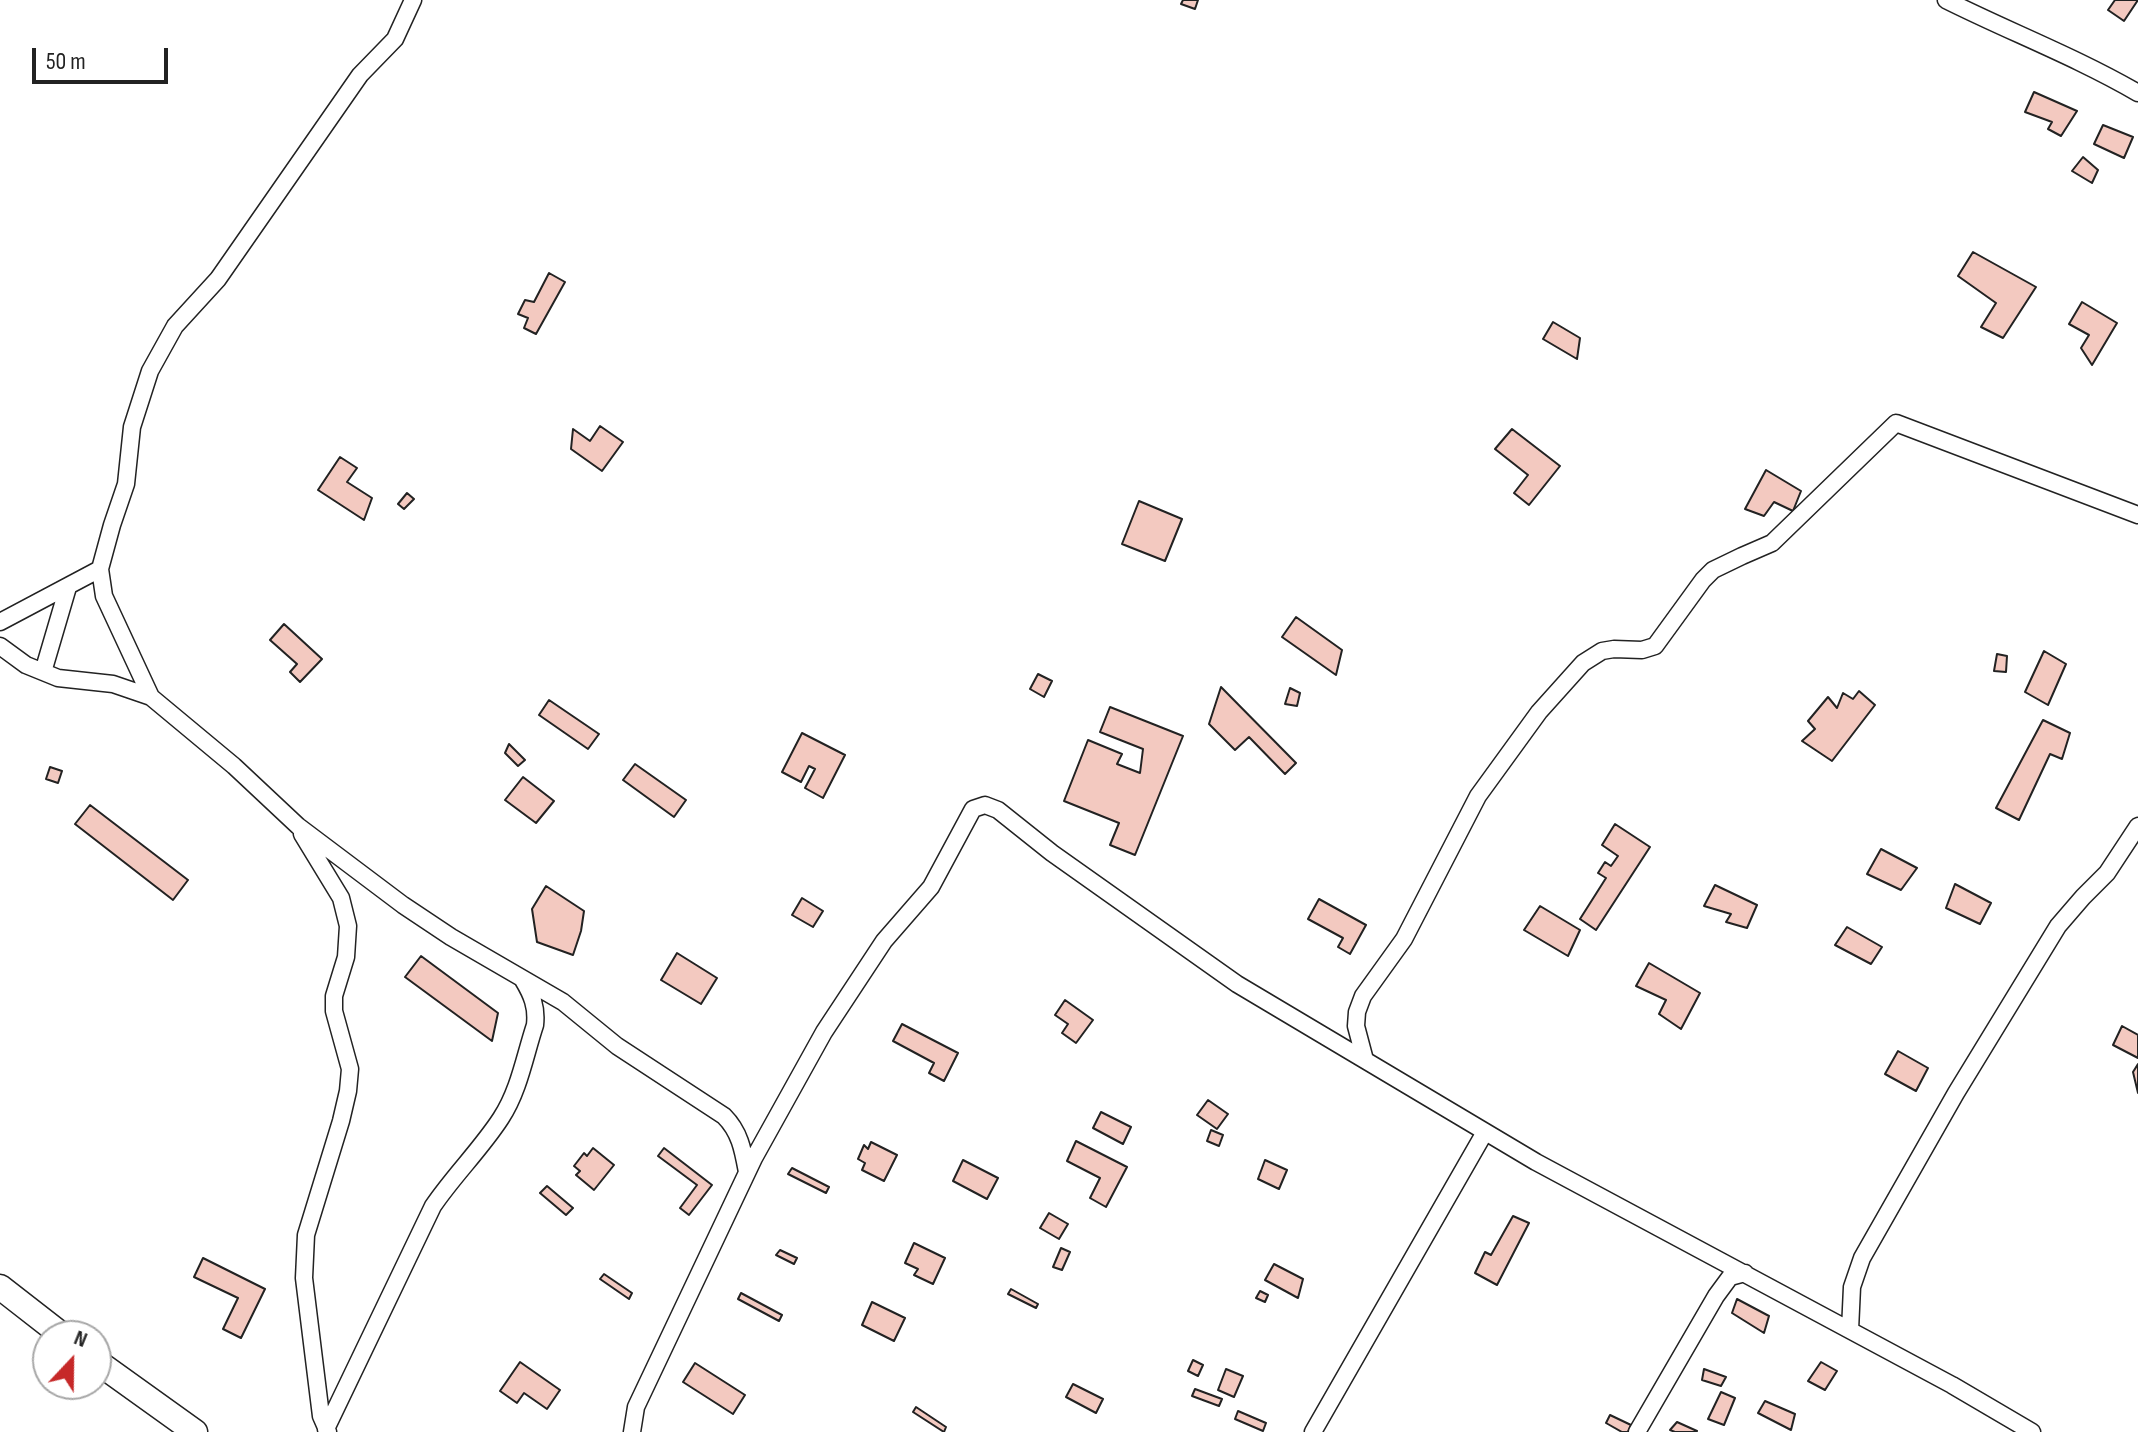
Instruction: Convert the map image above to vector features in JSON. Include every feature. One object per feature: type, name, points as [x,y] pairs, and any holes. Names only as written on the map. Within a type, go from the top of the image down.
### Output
[{"type":"street","points":[[151,697],[104,596],[100,569],[126,484],[132,427],[150,371],[175,326],[218,279],[360,75],[395,39],[413,0]]},
{"type":"street","points":[[1946,0],[2047,46],[2138,93]]},
{"type":"street","points":[[1365,1060],[1356,1026],[1363,996],[1404,939],[1478,796],[1539,712],[1583,663],[1602,651],[1642,650],[1655,646],[1713,570],[1772,543],[1896,423],[2138,515]]},
{"type":"street","points":[[0,622],[100,569]]},
{"type":"street","points":[[43,672],[68,587]]},
{"type":"street","points":[[0,646],[26,665],[58,678],[113,684],[151,697],[234,766],[298,826],[403,905],[451,937],[563,1002],[617,1046],[724,1116],[740,1137],[747,1172]]},
{"type":"street","points":[[632,1432],[636,1407],[747,1172],[824,1032],[884,941],[931,887],[973,809],[985,805],[998,810],[1052,853],[1237,984],[1536,1162],[1952,1385],[2032,1432]]},
{"type":"street","points":[[298,826],[341,898],[348,926],[346,957],[334,996],[334,1011],[350,1069],[348,1091],[306,1235],[304,1255],[304,1278],[321,1416],[327,1431]]},
{"type":"street","points":[[1850,1330],[1852,1287],[1862,1258],[1877,1231],[1956,1093],[2058,926],[2107,873],[2138,826]]},
{"type":"street","points":[[327,1431],[433,1206],[502,1117],[512,1097],[536,1014],[533,997],[522,978]]},
{"type":"street","points":[[1313,1432],[1485,1132]]},
{"type":"street","points":[[1637,1432],[1716,1296],[1730,1277],[1745,1273]]},
{"type":"street","points":[[0,1287],[42,1320]]},
{"type":"street","points":[[112,1372],[195,1432]]},
{"type":"building","points":[[1183,0],[1198,0],[1195,9],[1181,4]]},
{"type":"building","points":[[2115,0],[2138,0],[2124,21],[2108,10]]},
{"type":"building","points":[[2034,92],[2077,111],[2061,136],[2048,129],[2052,122],[2025,112]]},
{"type":"building","points":[[2103,125],[2133,137],[2124,158],[2094,144]]},
{"type":"building","points":[[2083,157],[2098,170],[2092,183],[2072,171]]},
{"type":"building","points":[[1973,252],[2036,287],[2003,338],[1981,327],[1996,303],[1958,276]]},
{"type":"building","points":[[549,273],[565,282],[536,334],[524,328],[528,318],[518,314],[525,300],[534,302]]},
{"type":"building","points":[[2082,302],[2117,323],[2092,365],[2081,348],[2089,335],[2069,324]]},
{"type":"building","points":[[1553,322],[1580,338],[1577,359],[1543,339]]},
{"type":"building","points":[[600,426],[623,442],[602,471],[571,449],[573,429],[590,441]]},
{"type":"building","points":[[1512,429],[1560,466],[1529,505],[1514,493],[1528,475],[1495,449]]},
{"type":"building","points":[[340,457],[357,468],[347,482],[372,498],[364,520],[318,490]]},
{"type":"building","points":[[1766,470],[1801,491],[1793,511],[1774,502],[1764,516],[1745,509]]},
{"type":"building","points":[[407,493],[414,499],[404,509],[398,504]]},
{"type":"building","points":[[1139,501],[1182,519],[1165,561],[1122,544]]},
{"type":"building","points":[[1296,617],[1342,650],[1336,675],[1282,637]]},
{"type":"building","points":[[284,624],[322,659],[300,682],[290,672],[297,664],[270,640]]},
{"type":"building","points":[[2044,651],[2066,664],[2048,705],[2025,692]]},
{"type":"building","points":[[1997,654],[2007,656],[2006,672],[1994,671]]},
{"type":"building","points":[[1038,674],[1052,681],[1044,697],[1030,689]]},
{"type":"building","points":[[1221,687],[1296,763],[1285,774],[1249,737],[1235,750],[1209,724]]},
{"type":"building","points":[[1290,688],[1300,693],[1297,706],[1285,704]]},
{"type":"building","points":[[1859,691],[1875,705],[1832,761],[1802,741],[1815,729],[1808,721],[1828,697],[1837,708],[1843,693],[1853,699]]},
{"type":"building","points":[[549,700],[599,734],[588,749],[539,715]]},
{"type":"building","points":[[1110,707],[1183,736],[1135,855],[1110,845],[1119,823],[1064,801],[1088,740],[1122,754],[1117,764],[1140,773],[1143,749],[1100,732]]},
{"type":"building","points":[[2043,720],[2070,733],[2062,759],[2050,754],[2019,820],[1996,808]]},
{"type":"building","points":[[802,733],[845,755],[823,798],[805,788],[815,769],[809,766],[801,782],[782,772]]},
{"type":"building","points":[[509,744],[525,760],[518,766],[505,753]]},
{"type":"building","points":[[635,764],[686,800],[674,817],[623,780]]},
{"type":"building","points":[[50,767],[62,771],[58,783],[46,779]]},
{"type":"building","points":[[523,777],[554,801],[536,823],[505,800]]},
{"type":"building","points":[[90,805],[188,880],[173,900],[75,824]]},
{"type":"building","points":[[1615,824],[1650,847],[1596,930],[1580,919],[1606,878],[1598,873],[1605,862],[1611,866],[1618,856],[1602,845]]},
{"type":"building","points":[[1881,849],[1917,868],[1901,890],[1867,874]]},
{"type":"building","points":[[1955,884],[1991,903],[1980,924],[1946,908]]},
{"type":"building","points":[[1715,885],[1757,905],[1747,928],[1726,922],[1731,914],[1704,906]]},
{"type":"building","points":[[546,886],[584,911],[573,955],[537,942],[532,909]]},
{"type":"building","points":[[802,898],[823,911],[813,927],[792,915]]},
{"type":"building","points":[[1319,899],[1366,925],[1350,954],[1338,947],[1343,938],[1308,919]]},
{"type":"building","points":[[1540,906],[1580,930],[1568,956],[1524,930]]},
{"type":"building","points":[[1847,927],[1882,947],[1871,964],[1835,945]]},
{"type":"building","points":[[677,953],[717,978],[701,1004],[661,980]]},
{"type":"building","points":[[421,956],[498,1013],[492,1041],[405,977]]},
{"type":"building","points":[[1649,963],[1700,993],[1681,1029],[1659,1014],[1666,1000],[1636,986]]},
{"type":"building","points":[[1065,1000],[1093,1020],[1076,1043],[1062,1033],[1068,1024],[1055,1015]]},
{"type":"building","points":[[902,1024],[958,1053],[944,1081],[929,1073],[934,1063],[893,1041]]},
{"type":"building","points":[[2122,1026],[2138,1035],[2138,1058],[2113,1045]]},
{"type":"building","points":[[1898,1051],[1928,1068],[1916,1091],[1885,1074]]},
{"type":"building","points":[[2138,1064],[2138,1093],[2133,1072]]},
{"type":"building","points":[[1208,1100],[1228,1114],[1217,1129],[1197,1115]]},
{"type":"building","points":[[1101,1112],[1131,1127],[1123,1144],[1093,1128]]},
{"type":"building","points":[[1211,1130],[1223,1135],[1219,1146],[1207,1141]]},
{"type":"building","points":[[1076,1141],[1127,1167],[1106,1207],[1090,1198],[1100,1178],[1067,1161]]},
{"type":"building","points":[[871,1142],[897,1155],[884,1181],[862,1170],[865,1163],[858,1159],[864,1145],[868,1149]]},
{"type":"building","points":[[593,1148],[614,1165],[594,1190],[576,1175],[580,1171],[574,1166],[584,1153],[587,1156]]},
{"type":"building","points":[[664,1148],[712,1185],[689,1215],[680,1208],[697,1185],[658,1156]]},
{"type":"building","points":[[963,1160],[998,1178],[987,1199],[953,1181]]},
{"type":"building","points":[[1265,1160],[1287,1170],[1279,1189],[1258,1179]]},
{"type":"building","points":[[792,1168],[829,1187],[826,1193],[788,1174]]},
{"type":"building","points":[[547,1186],[573,1208],[566,1215],[540,1193]]},
{"type":"building","points":[[1049,1213],[1068,1224],[1059,1239],[1040,1228]]},
{"type":"building","points":[[1513,1216],[1529,1223],[1497,1285],[1475,1273],[1485,1252],[1491,1255]]},
{"type":"building","points":[[914,1243],[945,1258],[933,1284],[914,1275],[918,1269],[905,1263]]},
{"type":"building","points":[[1061,1248],[1070,1252],[1062,1270],[1053,1267]]},
{"type":"building","points":[[780,1250],[797,1258],[794,1264],[776,1255]]},
{"type":"building","points":[[203,1258],[265,1289],[241,1338],[223,1329],[238,1298],[194,1277]]},
{"type":"building","points":[[1274,1264],[1303,1279],[1298,1298],[1265,1280]]},
{"type":"building","points":[[604,1274],[632,1293],[629,1299],[600,1279]]},
{"type":"building","points":[[1011,1289],[1038,1304],[1036,1308],[1008,1294]]},
{"type":"building","points":[[1260,1291],[1268,1295],[1265,1302],[1256,1298]]},
{"type":"building","points":[[741,1293],[782,1315],[779,1321],[738,1299]]},
{"type":"building","points":[[1737,1299],[1769,1316],[1764,1333],[1732,1313]]},
{"type":"building","points":[[872,1302],[905,1318],[894,1341],[862,1325]]},
{"type":"building","points":[[1193,1360],[1203,1365],[1198,1376],[1188,1371]]},
{"type":"building","points":[[520,1362],[560,1390],[547,1409],[524,1393],[517,1403],[500,1391]]},
{"type":"building","points":[[1821,1362],[1837,1371],[1825,1390],[1808,1381]]},
{"type":"building","points":[[695,1363],[745,1395],[733,1414],[683,1382]]},
{"type":"building","points":[[1226,1369],[1243,1376],[1234,1397],[1218,1390]]},
{"type":"building","points":[[1704,1369],[1726,1377],[1721,1386],[1702,1380]]},
{"type":"building","points":[[1073,1384],[1103,1399],[1096,1413],[1066,1397]]},
{"type":"building","points":[[1195,1389],[1222,1399],[1219,1406],[1192,1396]]},
{"type":"building","points":[[1721,1392],[1735,1398],[1724,1425],[1708,1419]]},
{"type":"building","points":[[1765,1401],[1795,1414],[1791,1430],[1758,1413]]},
{"type":"building","points":[[916,1407],[946,1427],[944,1432],[913,1412]]},
{"type":"building","points":[[1238,1411],[1266,1423],[1263,1431],[1235,1419]]},
{"type":"building","points":[[1610,1415],[1631,1425],[1628,1432],[1606,1423]]},
{"type":"building","points":[[1677,1422],[1697,1431],[1670,1430]]}]
